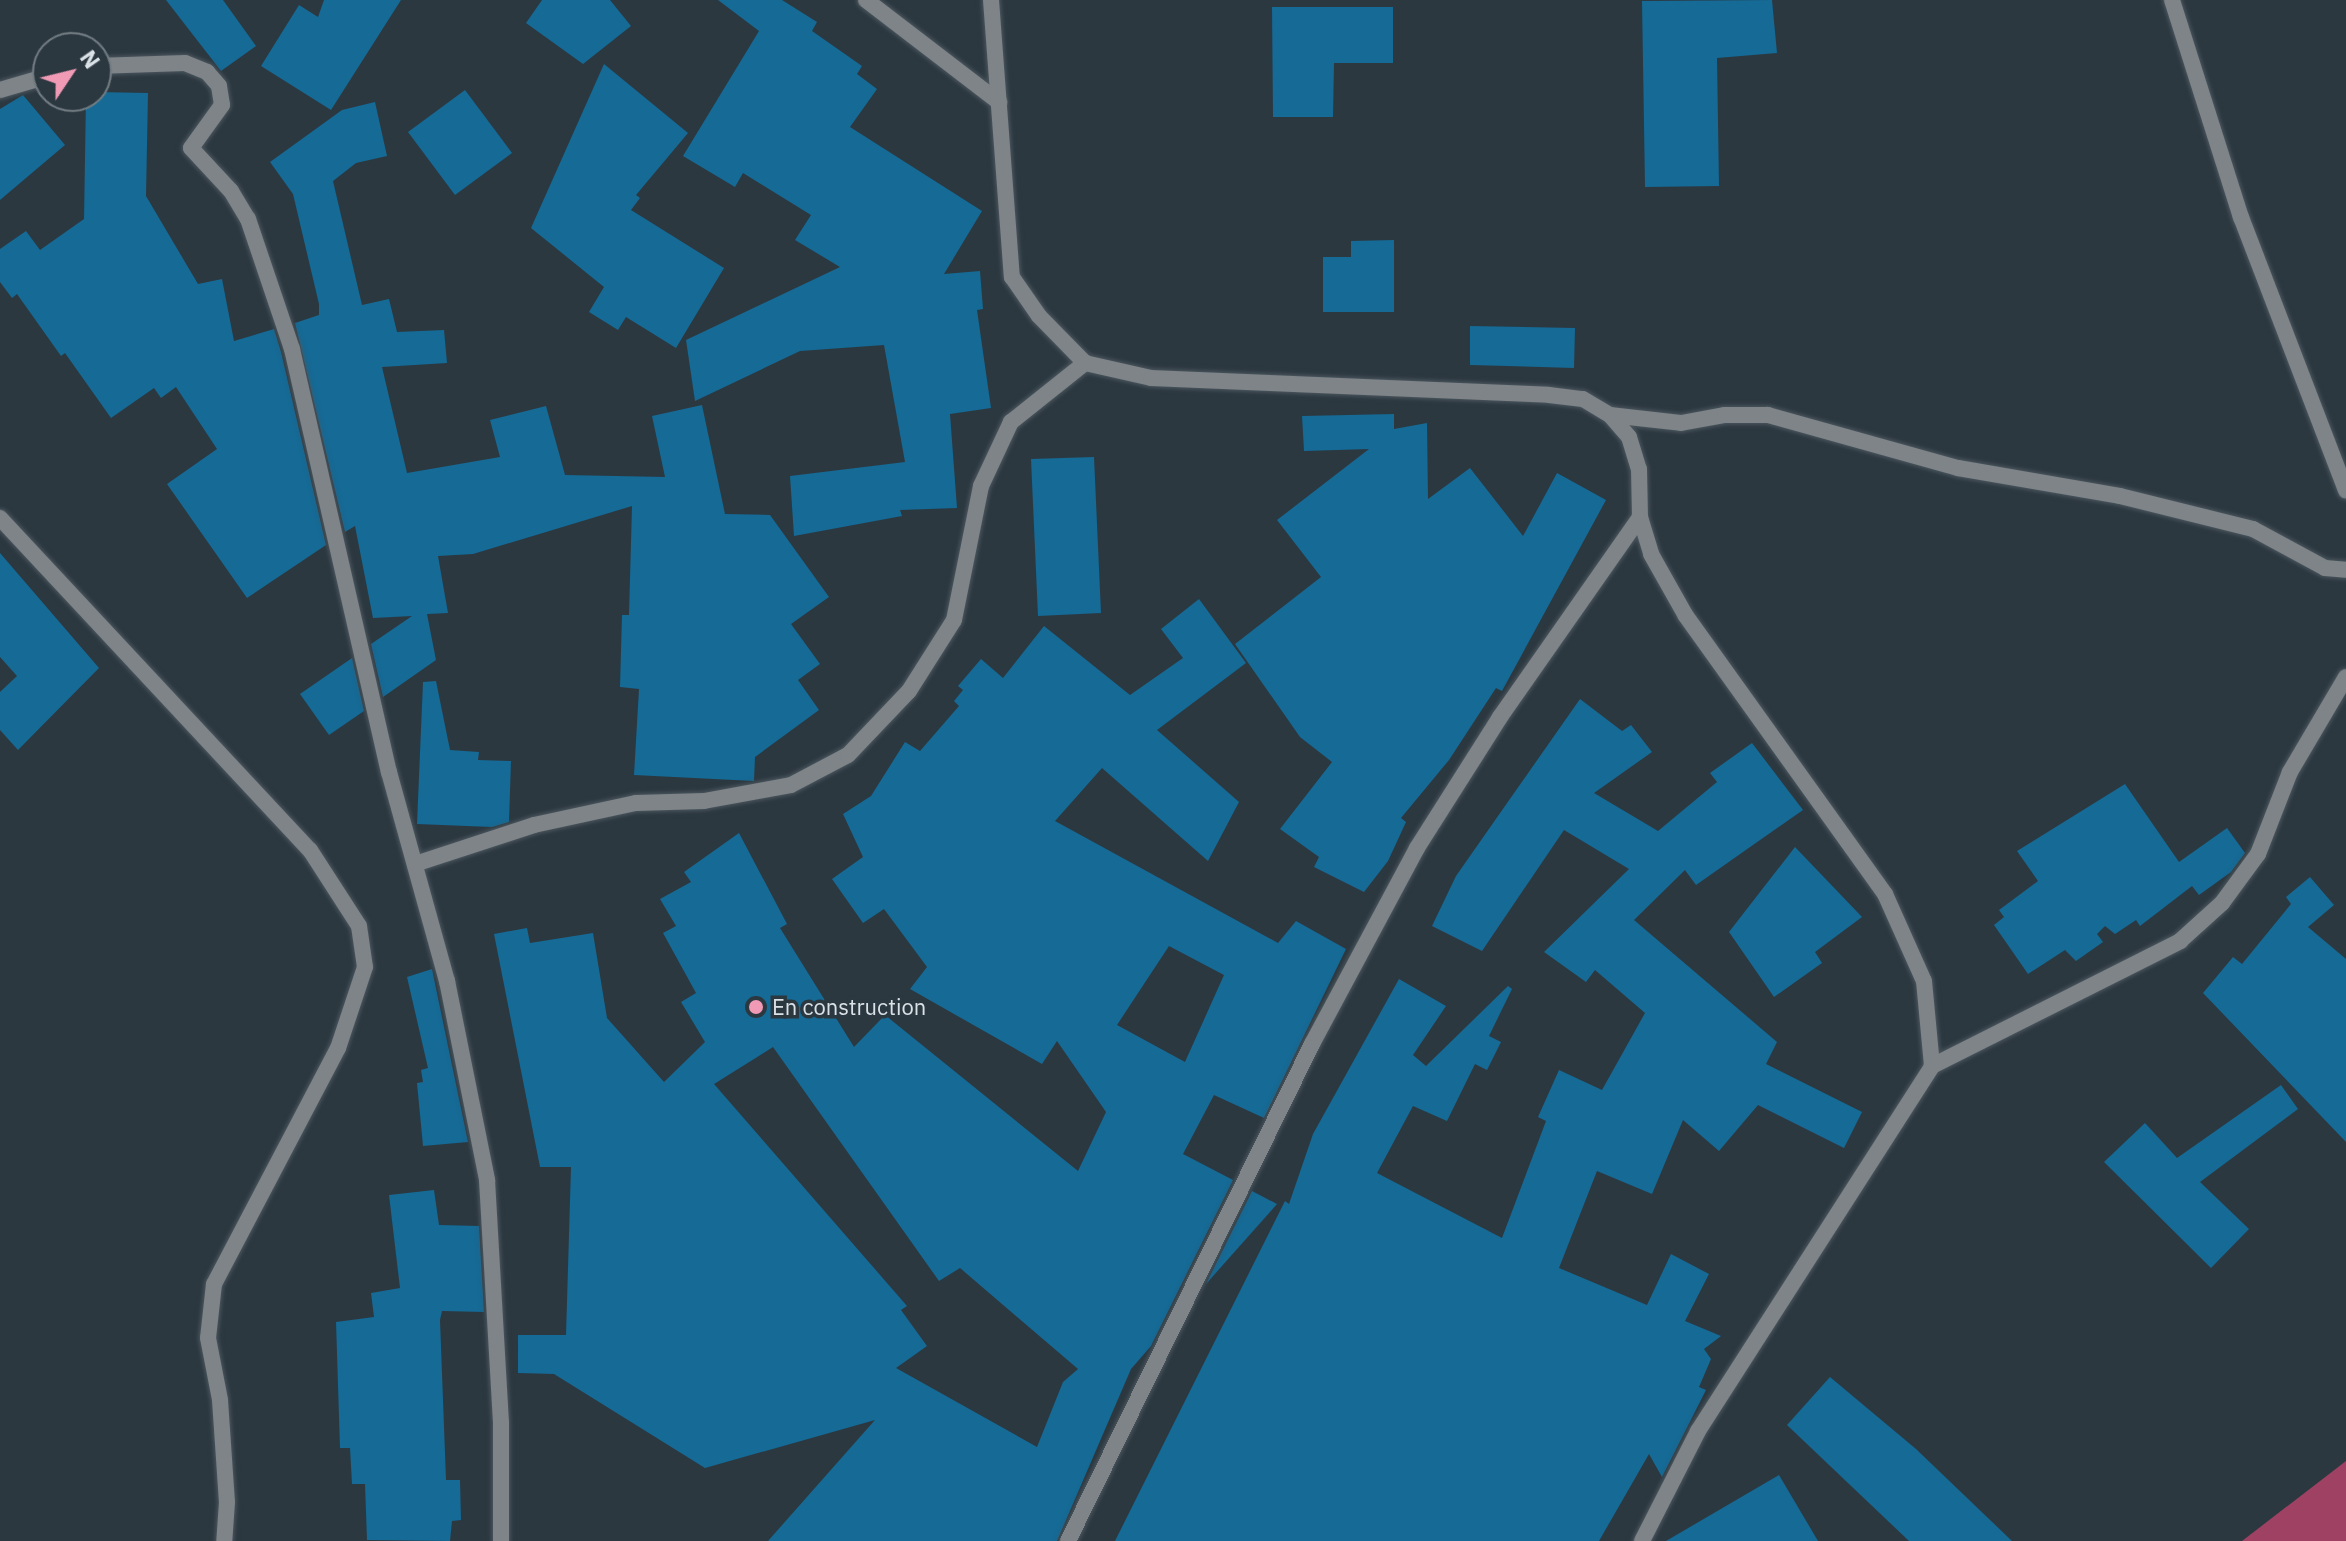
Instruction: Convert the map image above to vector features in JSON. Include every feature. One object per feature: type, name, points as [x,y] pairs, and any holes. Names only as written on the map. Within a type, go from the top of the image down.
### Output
[{"type":"street","points":[[866,0],[999,102]]},
{"type":"street","points":[[991,0],[1012,277],[1039,316],[1085,363],[1151,378],[1549,395],[1583,399],[1610,415],[1629,437],[1639,469],[1640,517],[1651,554],[1686,616],[1885,894],[1924,981],[1932,1066]]},
{"type":"street","points":[[2172,0],[2241,217],[2346,491]]},
{"type":"street","points":[[112,65],[185,63],[207,72],[219,86],[222,105],[191,148],[231,191],[248,219],[292,349],[415,864],[447,981],[487,1180],[501,1422],[501,1541]]},
{"type":"street","points":[[0,90],[32,81]]},
{"type":"street","points":[[415,864],[534,825],[636,803],[704,801],[791,785],[848,755],[909,691],[954,620],[981,486],[1011,422],[1085,363]]},
{"type":"street","points":[[1610,415],[1681,423],[1725,415],[1794,421],[1958,468],[2120,496],[2253,529],[2325,568],[2346,570]]},
{"type":"street","points":[[1068,1541],[1312,1044],[1417,848],[1500,717],[1640,517]]},
{"type":"street","points":[[0,518],[310,850],[359,926],[365,967],[338,1048],[214,1284],[208,1338],[220,1400],[227,1502],[224,1541]]},
{"type":"street","points":[[1642,1541],[1698,1431],[1932,1066],[2180,941],[2222,903],[2258,854],[2290,772],[2346,677]]},
{"type":"shaded area","points":[[2346,1461],[2346,1541],[2242,1541]]},
{"type":"building","points":[[166,0],[223,0],[256,46],[221,71]]},
{"type":"building","points":[[324,0],[401,0],[331,110],[261,66],[299,5],[318,17]]},
{"type":"building","points":[[542,0],[610,0],[631,26],[583,64],[526,23]]},
{"type":"building","points":[[718,0],[782,0],[817,22],[812,31],[862,66],[857,74],[877,89],[850,127],[982,211],[944,274],[980,271],[983,309],[977,310],[991,408],[950,414],[957,508],[900,510],[902,516],[794,536],[790,476],[905,462],[884,345],[800,351],[695,401],[686,340],[840,267],[795,240],[811,215],[743,173],[735,187],[683,156],[759,31]]},
{"type":"building","points":[[1772,0],[1777,53],[1717,58],[1719,186],[1645,187],[1642,1]]},
{"type":"building","points":[[1272,7],[1393,7],[1393,63],[1334,63],[1333,117],[1273,117]]},
{"type":"building","points":[[604,64],[688,133],[636,195],[640,198],[631,210],[724,268],[676,348],[626,317],[618,330],[589,312],[604,287],[531,228]]},
{"type":"building","points":[[465,90],[512,153],[455,195],[408,132]]},
{"type":"building","points":[[112,92],[148,93],[146,196],[198,284],[222,279],[234,341],[274,329],[326,545],[247,598],[167,484],[217,449],[176,387],[161,398],[154,388],[111,418],[65,353],[61,356],[17,294],[12,298],[0,282],[0,249],[26,231],[40,250],[84,219],[86,112],[112,112]]},
{"type":"building","points":[[23,95],[32,106],[32,112],[37,112],[65,145],[0,200],[0,109]]},
{"type":"building","points":[[375,102],[387,156],[356,163],[333,181],[362,305],[389,299],[397,332],[444,330],[447,363],[382,367],[407,473],[500,457],[490,420],[546,406],[565,475],[665,477],[652,416],[702,405],[725,514],[770,515],[829,597],[791,624],[820,664],[798,680],[819,710],[755,757],[754,781],[634,775],[639,689],[620,687],[622,615],[629,615],[632,506],[473,554],[438,556],[448,613],[427,614],[436,660],[383,697],[371,644],[412,616],[373,618],[355,526],[345,532],[295,323],[319,315],[319,304],[293,194],[270,162],[342,110]]},
{"type":"building","points":[[1394,240],[1394,312],[1323,312],[1323,257],[1351,257],[1351,241]]},
{"type":"building","points":[[1470,326],[1575,328],[1574,368],[1470,365]]},
{"type":"building","points":[[1394,414],[1394,429],[1427,423],[1428,499],[1470,468],[1523,536],[1557,473],[1606,500],[1502,691],[1496,688],[1449,760],[1401,818],[1406,822],[1388,861],[1364,892],[1314,867],[1319,857],[1280,829],[1332,762],[1300,737],[1235,644],[1321,577],[1277,520],[1369,449],[1304,451],[1302,416]]},
{"type":"building","points":[[1094,457],[1101,613],[1038,616],[1031,459]]},
{"type":"building","points":[[0,553],[99,668],[18,750],[0,730],[0,692],[17,676],[0,657]]},
{"type":"building","points":[[1199,599],[1246,663],[1157,730],[1239,802],[1208,861],[1102,768],[1055,821],[1278,943],[1296,921],[1346,949],[1264,1118],[1214,1095],[1183,1154],[1233,1180],[1151,1346],[1131,1369],[1057,1541],[768,1541],[875,1420],[705,1468],[554,1374],[518,1373],[518,1335],[566,1335],[571,1167],[540,1167],[494,934],[527,928],[530,943],[593,933],[607,1018],[664,1082],[705,1042],[681,1002],[696,993],[663,933],[676,926],[660,899],[691,882],[684,872],[739,833],[787,924],[780,928],[854,1047],[885,1015],[1078,1171],[1106,1112],[1057,1041],[1042,1064],[910,989],[927,967],[884,909],[863,923],[832,879],[863,857],[843,814],[871,796],[905,742],[920,751],[959,706],[954,701],[963,690],[958,686],[981,659],[1003,678],[1044,626],[1130,695],[1183,658],[1161,629]],"holes":[[[1169,946],[1224,975],[1185,1062],[1117,1025]],[[773,1047],[939,1281],[960,1268],[1078,1369],[1063,1382],[1037,1447],[896,1368],[927,1346],[901,1310],[907,1306],[714,1084]]]},
{"type":"building","points":[[352,658],[364,711],[329,735],[300,694]]},
{"type":"building","points":[[436,681],[450,750],[479,752],[478,760],[511,761],[509,822],[492,827],[417,824],[423,682]]},
{"type":"building","points":[[1580,699],[1622,731],[1631,725],[1652,752],[1594,793],[1658,831],[1717,782],[1710,773],[1752,743],[1803,810],[1696,885],[1685,870],[1634,920],[1777,1042],[1766,1064],[1862,1112],[1844,1148],[1758,1105],[1719,1151],[1683,1120],[1652,1194],[1597,1171],[1559,1268],[1647,1305],[1671,1254],[1709,1274],[1685,1321],[1721,1336],[1704,1349],[1711,1359],[1699,1387],[1706,1390],[1662,1477],[1649,1454],[1599,1541],[1115,1541],[1285,1201],[1289,1204],[1313,1134],[1399,979],[1446,1006],[1413,1055],[1426,1066],[1508,986],[1512,989],[1489,1036],[1501,1042],[1487,1070],[1475,1064],[1447,1121],[1413,1106],[1377,1173],[1502,1238],[1546,1121],[1538,1117],[1559,1070],[1602,1090],[1645,1013],[1595,970],[1586,982],[1544,952],[1629,869],[1564,830],[1482,951],[1432,926],[1456,876]]},
{"type":"building","points":[[2125,784],[2179,862],[2227,828],[2245,853],[2231,872],[2199,895],[2192,886],[2140,926],[2136,920],[2115,934],[2105,926],[2097,934],[2103,942],[2076,961],[2065,950],[2028,974],[1994,925],[2004,917],[1999,910],[2038,881],[2017,851]]},
{"type":"building","points":[[1795,847],[1862,917],[1815,952],[1822,963],[1774,997],[1729,932]]},
{"type":"building","points":[[2310,877],[2334,905],[2308,927],[2346,959],[2346,1142],[2203,993],[2233,957],[2242,964],[2291,904],[2286,897]]},
{"type":"building","points":[[432,969],[468,1142],[423,1146],[417,1083],[423,1082],[421,1070],[428,1068],[407,977]]},
{"type":"building","points":[[2281,1085],[2298,1109],[2200,1182],[2249,1229],[2211,1268],[2104,1162],[2145,1123],[2177,1158]]},
{"type":"building","points":[[434,1190],[439,1225],[479,1226],[484,1312],[442,1311],[440,1320],[446,1480],[460,1480],[461,1520],[452,1521],[450,1541],[367,1540],[365,1484],[352,1484],[350,1448],[340,1448],[336,1322],[374,1317],[371,1293],[400,1288],[389,1195]]},
{"type":"building","points":[[1252,1191],[1277,1204],[1206,1284]]},
{"type":"building","points":[[1830,1377],[1916,1449],[2012,1541],[1909,1541],[1787,1425]]},
{"type":"building","points":[[1779,1475],[1818,1541],[1666,1541]]},
{"type":"place","name":"En construction","points":[[756,1007]]}]
